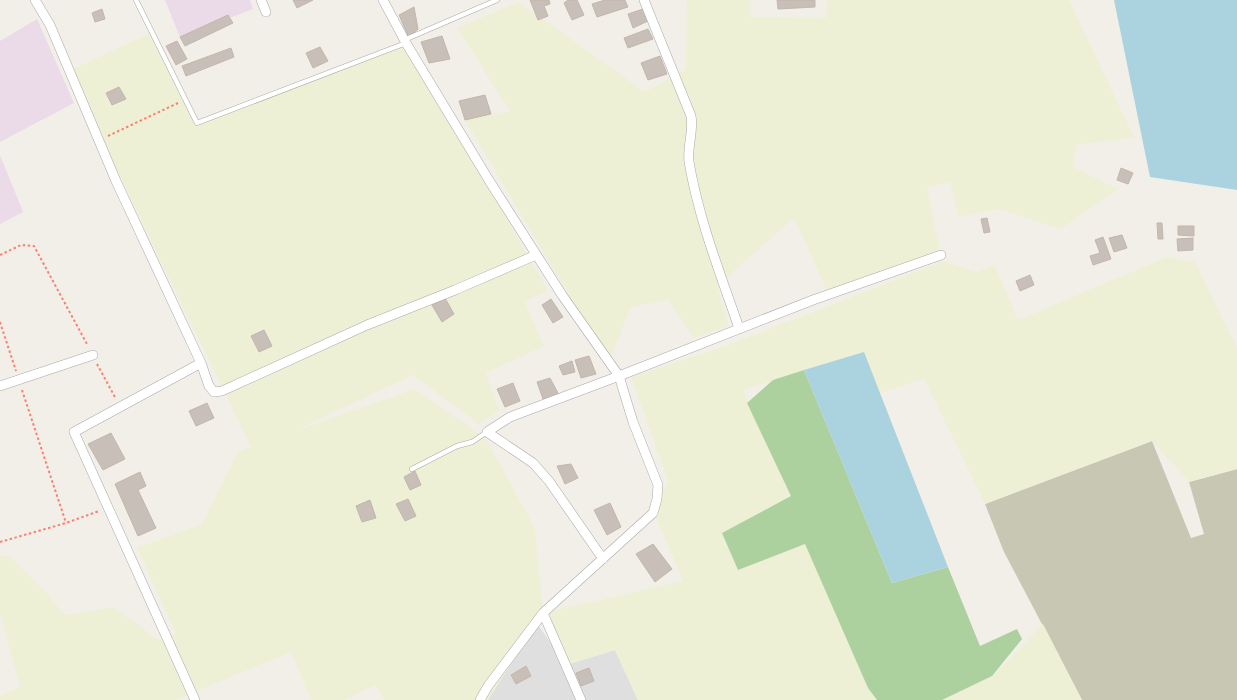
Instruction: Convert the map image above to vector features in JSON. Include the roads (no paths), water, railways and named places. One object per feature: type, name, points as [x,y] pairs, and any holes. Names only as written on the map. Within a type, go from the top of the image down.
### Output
[{"type":"street","points":[[35,0],[50,25],[99,141],[201,363],[209,386],[214,392],[222,391],[367,325],[536,255]]},
{"type":"street","points":[[261,0],[266,12]]},
{"type":"street","points":[[384,0],[405,42],[490,182],[536,255],[619,376],[633,422],[658,485],[658,499],[653,513],[543,613],[488,686],[480,700]]},
{"type":"street","points":[[644,0],[691,116],[693,125],[689,138],[689,160],[703,223],[739,328]]},
{"type":"street","points":[[603,559],[549,481],[533,464],[487,432],[510,417],[739,328],[813,300],[941,256]]},
{"type":"street","points":[[0,386],[93,355]]},
{"type":"street","points":[[195,700],[74,432],[201,363]]},
{"type":"street","points":[[543,613],[581,700]]},
{"type":"lane","points":[[136,0],[197,122],[405,42],[497,0]]},
{"type":"lane","points":[[412,469],[456,446],[472,442],[487,432]]},
{"type":"water","points":[[1114,0],[1237,0],[1237,190],[1150,177]]},
{"type":"water","points":[[864,352],[948,567],[892,583],[804,370]]}]
